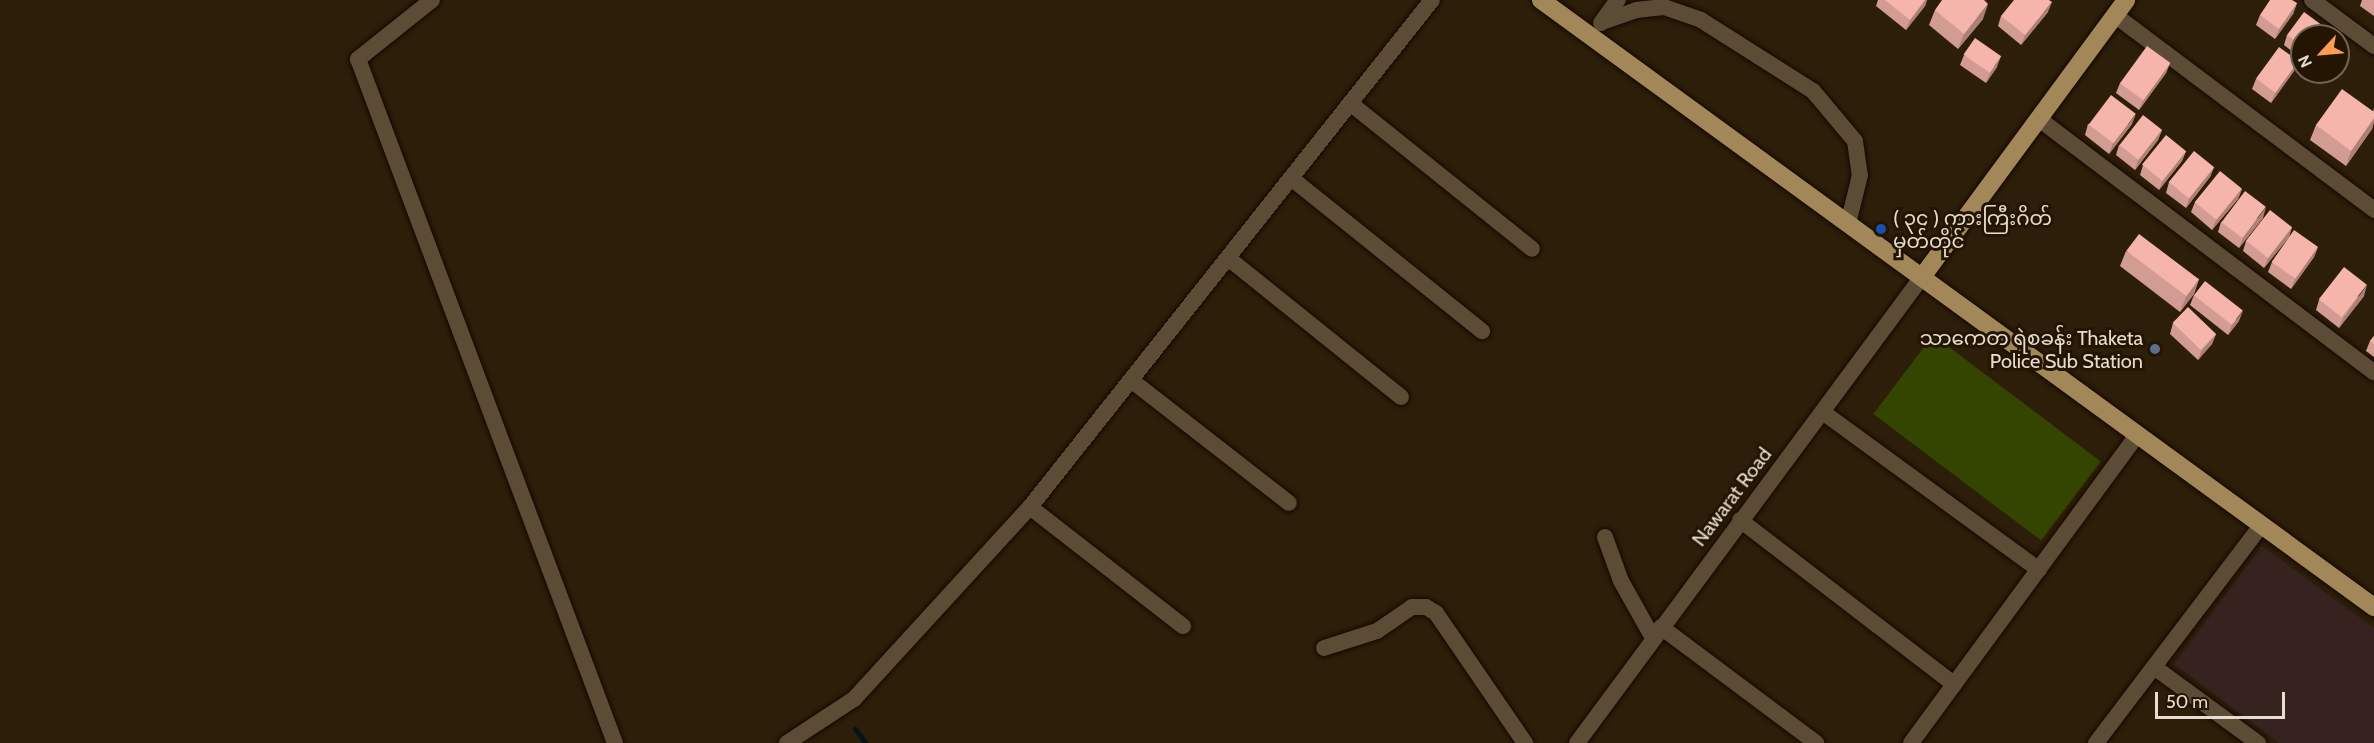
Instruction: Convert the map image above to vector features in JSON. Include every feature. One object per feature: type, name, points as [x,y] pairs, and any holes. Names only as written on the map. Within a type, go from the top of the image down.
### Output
[{"type":"main road","points":[[1541,0],[1597,29],[1848,224],[2374,608]]},
{"type":"main road","points":[[1922,277],[2121,8]]},
{"type":"street","points":[[432,0],[358,59],[615,743]]},
{"type":"street","points":[[787,743],[854,699],[1030,507],[1432,0]]},
{"type":"street","points":[[1597,29],[1618,0]]},
{"type":"street","points":[[2312,0],[2374,46]]},
{"type":"street","points":[[1597,29],[1636,10],[1664,7],[1701,20],[1813,91],[1855,141],[1860,176],[1848,224]]},
{"type":"street","points":[[2121,8],[2374,210]]},
{"type":"street","points":[[1350,103],[1532,249]]},
{"type":"street","points":[[2039,119],[2374,372]]},
{"type":"street","points":[[1291,178],[1482,331]]},
{"type":"street","points":[[1228,258],[1401,397]]},
{"type":"street","name":"Nawarat Road","points":[[1583,741],[1657,632],[1740,520],[1824,413],[1922,277]]},
{"type":"street","points":[[1131,380],[1289,503]]},
{"type":"street","points":[[1824,413],[2039,570]]},
{"type":"street","points":[[1911,743],[2138,434]]},
{"type":"street","points":[[1030,507],[1183,626]]},
{"type":"street","points":[[1740,520],[1954,684]]},
{"type":"street","points":[[2096,743],[2261,526]]},
{"type":"street","points":[[1605,537],[1621,581],[1657,632],[1816,743]]},
{"type":"street","points":[[1324,648],[1377,631],[1412,607],[1426,607],[1436,614],[1525,743]]},
{"type":"street","points":[[2154,667],[2258,743]]},
{"type":"shaded area","points":[[2262,546],[2374,628],[2374,743],[2279,743],[2174,664]]},
{"type":"green space","points":[[1933,335],[2101,461],[2041,540],[1873,414]]},
{"type":"building","points":[[1885,0],[1925,0],[1910,20]]},
{"type":"building","points":[[1942,0],[1984,0],[1988,4],[1964,34],[1935,10]]},
{"type":"building","points":[[2014,0],[2049,0],[2052,2],[2025,35],[2001,16]]},
{"type":"building","points":[[2270,0],[2292,0],[2297,3],[2279,29],[2260,15]]},
{"type":"building","points":[[2304,12],[2320,24],[2295,24]]},
{"type":"building","points":[[1975,38],[2001,56],[1990,73],[1964,54]]},
{"type":"building","points":[[2147,46],[2170,63],[2143,100],[2120,83]]},
{"type":"building","points":[[2279,47],[2290,55],[2290,73],[2275,93],[2256,79]]},
{"type":"building","points":[[2342,89],[2374,112],[2374,118],[2351,151],[2316,125]]},
{"type":"building","points":[[2111,95],[2136,114],[2113,143],[2089,125]]},
{"type":"building","points":[[2143,115],[2162,130],[2139,160],[2120,145]]},
{"type":"building","points":[[2166,135],[2186,151],[2162,181],[2142,165]]},
{"type":"building","points":[[2194,151],[2214,167],[2189,198],[2169,182]]},
{"type":"building","points":[[2220,171],[2242,189],[2217,220],[2195,202]]},
{"type":"building","points":[[2245,191],[2266,207],[2242,238],[2222,222]]},
{"type":"building","points":[[2270,210],[2292,227],[2268,258],[2246,241]]},
{"type":"building","points":[[2294,230],[2318,247],[2295,279],[2272,262]]},
{"type":"building","points":[[2139,234],[2199,279],[2186,296],[2126,251]]},
{"type":"building","points":[[2344,267],[2367,285],[2342,317],[2319,299]]},
{"type":"building","points":[[2205,281],[2243,311],[2232,325],[2194,295]]},
{"type":"building","points":[[2188,307],[2216,334],[2201,350],[2173,323]]},
{"type":"waterway","points":[[855,729],[866,743]]},
{"type":"place","name":"( ၃၄ ) ကားကြီးဂိတ် မှတ်တိုင်","points":[[1881,229]]},
{"type":"place","name":"သာကေတ ရဲစခန်း Thaketa Police Sub Station","points":[[2155,349]]}]
